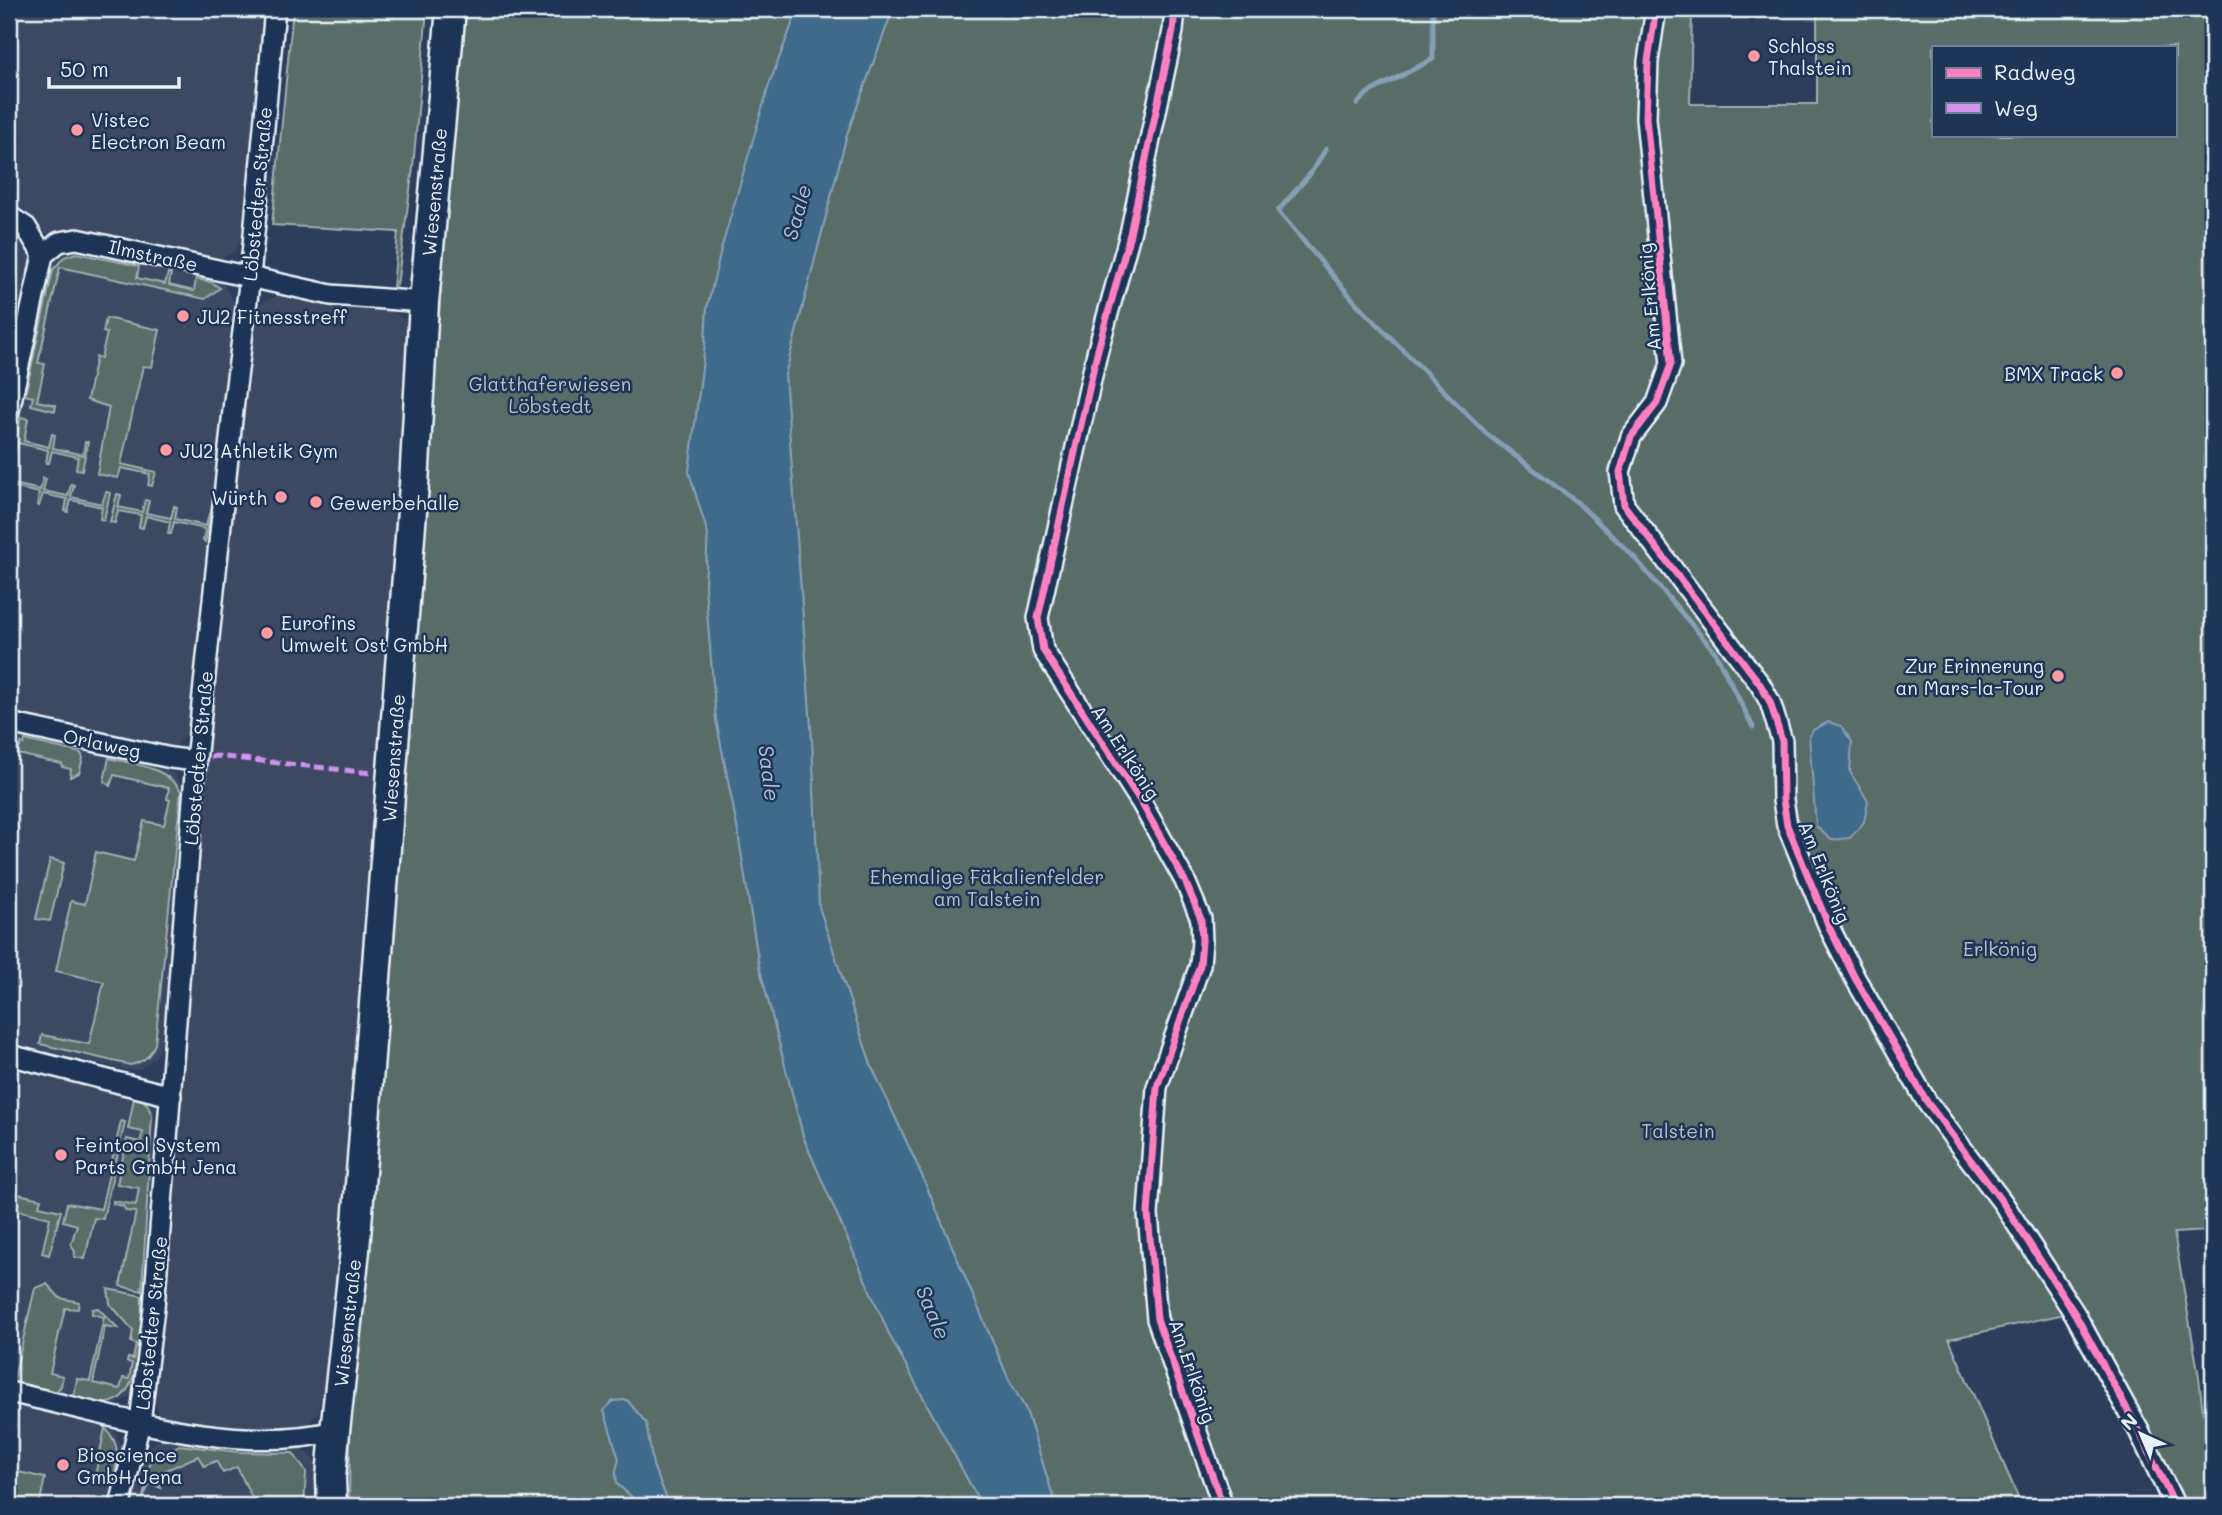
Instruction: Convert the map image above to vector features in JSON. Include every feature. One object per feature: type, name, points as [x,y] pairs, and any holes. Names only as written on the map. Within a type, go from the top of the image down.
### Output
[{"type":"street","name":"Löbstedter Straße","points":[[120,1506],[140,1422],[154,1308],[195,761],[250,276],[275,9]]},
{"type":"street","name":"Wiesenstraße","points":[[332,1506],[331,1478],[355,1250],[414,485],[424,302],[451,9]]},
{"type":"street","name":"Am Erlkönig","points":[[1175,9],[1173,32],[1130,234],[1097,353],[1038,618],[1044,650],[1141,802],[1185,881],[1200,919],[1200,965],[1157,1087],[1148,1214],[1157,1319],[1223,1506]]},
{"type":"street","name":"Am Erlkönig","points":[[1656,9],[1648,61],[1646,118],[1671,365],[1657,403],[1631,438],[1620,472],[1624,505],[1760,684],[1770,702],[1782,741],[1783,800],[1787,825],[1829,928],[1927,1102],[2003,1203],[2075,1314],[2139,1431],[2175,1506]]},
{"type":"street","points":[[9,216],[26,227],[44,255],[9,411]]},
{"type":"street","name":"Ilmstraße","points":[[44,255],[59,242],[77,239],[331,295],[424,302]]},
{"type":"street","name":"Orlaweg","points":[[9,723],[195,761]]},
{"type":"street","points":[[9,1055],[171,1096]]},
{"type":"street","points":[[9,1392],[140,1422],[240,1439],[314,1436],[335,1431]]},
{"type":"shaded area","points":[[9,9],[266,9],[243,233],[234,252],[216,261],[51,236],[9,211]]},
{"type":"shaded area","points":[[9,222],[33,252],[33,264],[9,373]]},
{"type":"shaded area","points":[[77,250],[207,277],[223,284],[234,302],[190,730],[177,745],[168,748],[9,716],[9,448],[48,271],[56,260]]},
{"type":"shaded area","points":[[283,295],[393,312],[408,321],[411,332],[346,1241],[327,1386],[319,1410],[306,1427],[296,1431],[232,1432],[164,1418],[159,1413],[153,1396],[189,917],[252,313],[265,300]]},
{"type":"shaded area","points":[[9,732],[152,764],[174,773],[182,785],[185,801],[162,1043],[157,1056],[140,1069],[129,1070],[9,1043]]},
{"type":"shaded area","points":[[9,1060],[148,1098],[155,1110],[149,1285],[135,1388],[130,1396],[118,1404],[103,1406],[9,1385]]},
{"type":"shaded area","points":[[9,1401],[100,1422],[114,1430],[122,1445],[123,1456],[111,1506],[9,1506]]},
{"type":"shaded area","points":[[170,1438],[231,1448],[303,1450],[319,1468],[321,1506],[126,1506],[138,1462],[146,1449],[156,1441]]},
{"type":"green space","points":[[293,9],[427,9],[413,168],[397,285],[393,288],[398,232],[272,225]]},
{"type":"green space","name":"Glatthaferwiesen Löbstedt","points":[[463,9],[798,9],[769,85],[707,308],[689,472],[708,534],[705,586],[716,719],[737,826],[759,965],[804,1139],[890,1336],[982,1506],[670,1506],[653,1466],[646,1423],[627,1400],[613,1401],[604,1410],[619,1459],[617,1484],[631,1496],[636,1506],[349,1506],[350,1434]]},
{"type":"green space","points":[[893,9],[1692,9],[1690,104],[1817,104],[1817,9],[2213,9],[2213,1236],[2209,1231],[2174,1233],[2203,1413],[2213,1411],[2213,1506],[2185,1506],[2126,1387],[2058,1273],[2065,1314],[1949,1339],[2022,1506],[1056,1506],[1026,1410],[1008,1378],[919,1169],[871,1065],[819,908],[812,742],[785,375],[847,134]]},
{"type":"green space","points":[[76,253],[139,266],[137,278],[165,284],[168,273],[171,273],[169,285],[194,291],[196,279],[211,282],[220,288],[205,299],[60,267],[38,363],[45,364],[37,401],[56,405],[55,411],[31,405],[33,397],[25,395],[53,270],[64,257]]},
{"type":"green space","points":[[106,318],[160,330],[152,367],[143,366],[121,464],[156,472],[152,486],[148,485],[150,474],[121,468],[118,478],[97,474],[109,407],[87,400],[96,357],[101,358],[107,333],[103,332]]},
{"type":"green space","points":[[21,417],[28,419],[24,441],[49,447],[52,434],[55,435],[53,448],[83,455],[85,442],[88,442],[82,470],[76,469],[78,457],[52,451],[49,463],[46,463],[48,450],[18,443],[14,456],[12,455]]},
{"type":"green space","points":[[43,478],[46,479],[43,491],[68,496],[71,484],[74,485],[71,497],[102,504],[106,492],[110,493],[104,520],[100,519],[102,507],[71,500],[68,512],[65,511],[67,499],[43,494],[39,506],[39,493],[9,486],[9,483],[40,490]]},
{"type":"green space","points":[[117,494],[121,495],[118,507],[142,512],[145,500],[149,501],[146,513],[171,518],[174,506],[177,507],[175,519],[206,526],[211,514],[205,542],[205,529],[174,522],[171,534],[168,534],[170,522],[146,516],[143,528],[139,527],[141,515],[118,511],[115,523],[110,522]]},
{"type":"green space","points":[[25,740],[81,753],[83,758],[79,773],[70,777],[71,769],[62,767],[62,764],[18,754],[21,743],[24,744]]},
{"type":"green space","points":[[109,758],[158,771],[167,776],[181,791],[155,1044],[146,1058],[130,1065],[40,1044],[42,1035],[89,1044],[104,982],[56,971],[71,901],[85,904],[96,852],[134,861],[144,821],[164,825],[170,800],[167,799],[169,788],[114,775],[110,786],[104,781]]},
{"type":"green space","points":[[50,859],[64,863],[50,921],[36,919]]},
{"type":"green space","points":[[135,1093],[147,1104],[152,1115],[142,1291],[120,1286],[136,1212],[126,1211],[123,1206],[113,1204],[113,1201],[136,1205],[139,1188],[117,1184],[127,1139],[140,1142],[143,1132],[128,1129]]},
{"type":"green space","points":[[121,1121],[125,1122],[103,1219],[94,1218],[85,1259],[74,1257],[71,1244],[77,1225],[63,1221],[67,1203],[101,1209]]},
{"type":"green space","points":[[9,1192],[41,1199],[39,1206],[61,1211],[49,1255],[42,1253],[50,1218],[9,1208]]},
{"type":"green space","points":[[47,1284],[60,1298],[79,1302],[78,1309],[65,1308],[50,1373],[63,1376],[61,1386],[56,1392],[13,1383],[35,1288]]},
{"type":"green space","points":[[108,1289],[142,1296],[141,1324],[138,1359],[128,1389],[118,1399],[102,1403],[74,1396],[77,1379],[90,1381],[104,1317],[92,1314],[92,1309],[98,1308],[118,1328],[105,1326],[93,1383],[120,1389],[123,1378],[129,1379],[132,1363],[127,1362],[128,1358],[133,1359],[136,1344],[131,1342],[133,1330],[110,1304]]},
{"type":"green space","points":[[105,1428],[116,1446],[114,1480],[95,1476]]},
{"type":"green space","points":[[179,1445],[238,1452],[293,1453],[306,1472],[304,1506],[256,1506],[237,1467],[223,1473],[216,1461],[204,1466],[198,1456],[157,1474],[161,1488],[150,1483],[143,1498],[150,1463]]},
{"type":"green space","points":[[10,1470],[45,1478],[39,1506],[9,1506]]},
{"type":"water","name":"Saale","points":[[798,9],[893,9],[847,134],[785,375],[812,742],[819,907],[871,1065],[919,1169],[1008,1378],[1026,1410],[1056,1506],[982,1506],[890,1336],[804,1139],[759,965],[737,826],[716,719],[705,586],[708,534],[689,472],[707,308],[722,246],[769,85]]},
{"type":"water","points":[[1828,722],[1841,726],[1852,742],[1850,772],[1868,801],[1864,822],[1850,838],[1831,840],[1816,826],[1809,736],[1813,730]]},
{"type":"water","points":[[627,1400],[646,1423],[653,1466],[670,1506],[636,1506],[631,1496],[617,1484],[619,1459],[604,1410],[613,1401]]},
{"type":"waterway","points":[[1357,104],[1368,93],[1433,59],[1433,9]]},
{"type":"waterway","points":[[1326,149],[1310,174],[1278,211],[1356,303],[1488,435],[1578,503],[1634,557],[1715,652],[1753,727]]},
{"type":"marked path","points":[[196,761],[216,756],[371,773]]},
{"type":"cycle path","points":[[1175,9],[1173,31],[1130,234],[1097,353],[1038,618],[1043,650],[1141,802],[1185,881],[1201,919],[1200,965],[1157,1087],[1148,1214],[1157,1319],[1223,1506]]},
{"type":"cycle path","points":[[1656,9],[1648,61],[1646,118],[1671,364],[1657,403],[1631,437],[1620,472],[1624,505],[1760,684],[1770,702],[1782,741],[1783,800],[1787,825],[1829,927],[1855,978],[1927,1102],[2003,1203],[2075,1314],[2139,1431],[2175,1506]]},
{"type":"place","name":"Schloss Thalstein","points":[[1754,56]]},
{"type":"place","name":"Vistec Electron Beam","points":[[77,130]]},
{"type":"place","name":"JU2 Fitnesstreff","points":[[183,316]]},
{"type":"place","name":"BMX Track","points":[[2117,373]]},
{"type":"place","name":"JU2 Athletik Gym","points":[[166,450]]},
{"type":"place","name":"Würth","points":[[281,497]]},
{"type":"place","name":"Gewerbehalle","points":[[316,502]]},
{"type":"place","name":"Eurofins Umwelt Ost GmbH","points":[[267,633]]},
{"type":"place","name":"Zur Erinnerung an Mars-la-Tour","points":[[2058,676]]},
{"type":"place","name":"Feintool System Parts GmbH Jena","points":[[61,1155]]},
{"type":"place","name":"Bioscience GmbH Jena","points":[[63,1465]]},
{"type":"park label","name":"Ehemalige Fäkalienfelder am Talstein","points":[[987,887]]},
{"type":"park label","name":"Erlkönig","points":[[2000,948]]},
{"type":"park label","name":"Talstein","points":[[1678,1130]]}]
